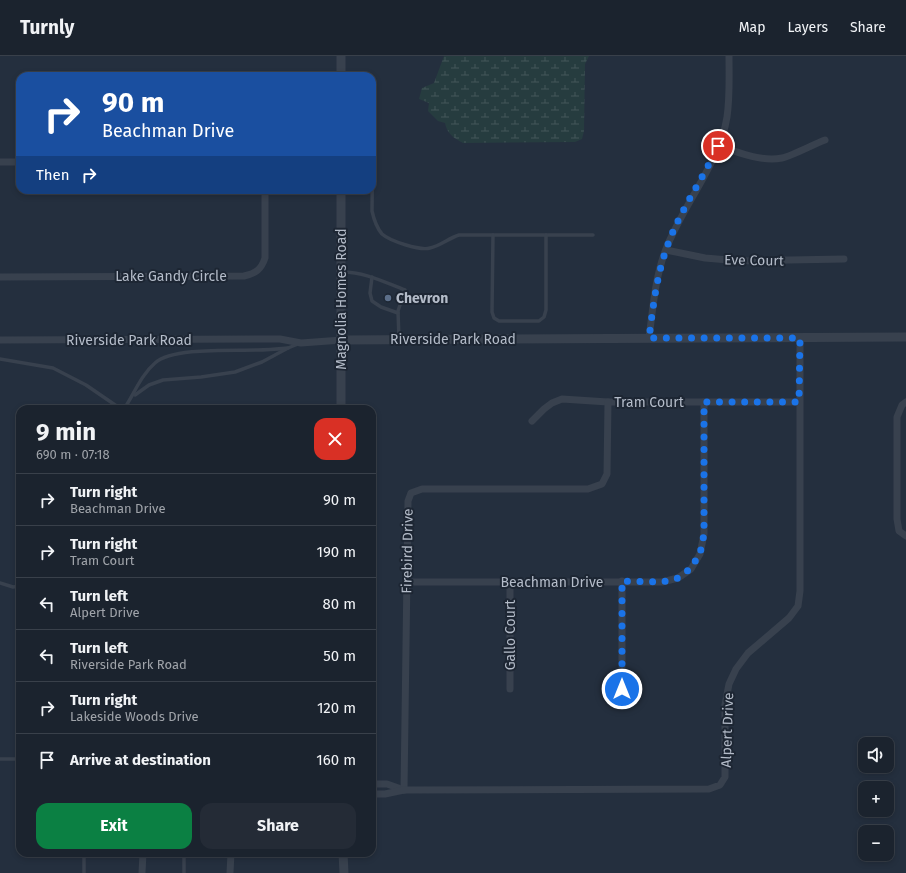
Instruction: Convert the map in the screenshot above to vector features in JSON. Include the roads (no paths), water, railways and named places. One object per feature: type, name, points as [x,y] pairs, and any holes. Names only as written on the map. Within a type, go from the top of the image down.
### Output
[{"type":"street","points":[[341,56],[341,72]]},
{"type":"street","points":[[649,338],[657,279],[666,250],[676,225],[709,166],[718,146],[727,117],[729,56]]},
{"type":"street","points":[[718,146],[763,159],[783,158],[825,140]]},
{"type":"street","points":[[0,162],[16,162]]},
{"type":"street","name":"Lake Gandy Circle","points":[[0,277],[244,276],[256,273],[262,266],[265,258],[265,194]]},
{"type":"street","name":"Magnolia Homes Road","points":[[341,194],[341,405]]},
{"type":"street","name":"Eve Court","points":[[666,250],[705,258],[740,261],[844,259]]},
{"type":"street","name":"Riverside Park Road","points":[[0,340],[280,339],[301,343],[342,340],[906,337]]},
{"type":"street","name":"Alpert Drive","points":[[376,794],[386,794],[404,790],[709,789],[720,785],[725,777],[725,705],[729,684],[736,669],[748,653],[789,618],[798,606],[800,591],[800,338]]},
{"type":"street","name":"Tram Court","points":[[532,421],[548,406],[562,399],[608,402],[799,402]]},
{"type":"street","name":"Firebird Drive","points":[[404,790],[408,501],[411,493],[422,489],[588,489],[602,484],[607,474],[608,402]]},
{"type":"street","name":"Beachman Drive","points":[[407,582],[662,582],[678,578],[690,569],[700,554],[704,534],[704,402]]},
{"type":"street","points":[[906,402],[902,405],[897,417],[896,520],[899,531],[906,536]]},
{"type":"street","points":[[622,581],[622,689]]},
{"type":"street","name":"Gallo Court","points":[[510,582],[510,689]]},
{"type":"street","name":"Alpert Drive","points":[[376,784],[387,784],[404,790]]},
{"type":"street","points":[[142,873],[143,857]]},
{"type":"street","points":[[230,873],[231,857]]},
{"type":"street","points":[[343,857],[344,873]]},
{"type":"lane","points":[[372,194],[374,223],[383,235],[395,241],[419,248],[428,249],[437,246],[449,238],[459,235],[593,235]]},
{"type":"lane","points":[[493,235],[492,312],[494,318],[499,321],[539,321],[544,317],[546,310],[546,235]]},
{"type":"lane","points":[[341,272],[358,273],[405,290],[398,308],[399,340]]},
{"type":"lane","points":[[372,277],[370,293],[372,301],[381,307],[398,313]]},
{"type":"lane","points":[[133,396],[149,385],[163,380],[201,378],[235,372],[262,362],[301,343]]},
{"type":"lane","points":[[126,405],[144,376],[155,362],[169,355],[206,351],[288,348]]},
{"type":"lane","points":[[0,359],[53,368],[86,385],[117,405]]},
{"type":"lane","points":[[0,583],[16,587]]},
{"type":"lane","points":[[0,759],[16,759]]},
{"type":"lane","points":[[84,857],[84,873]]},
{"type":"lane","points":[[184,857],[184,873]]},
{"type":"place","name":"Chevron","points":[[388,298]]}]
